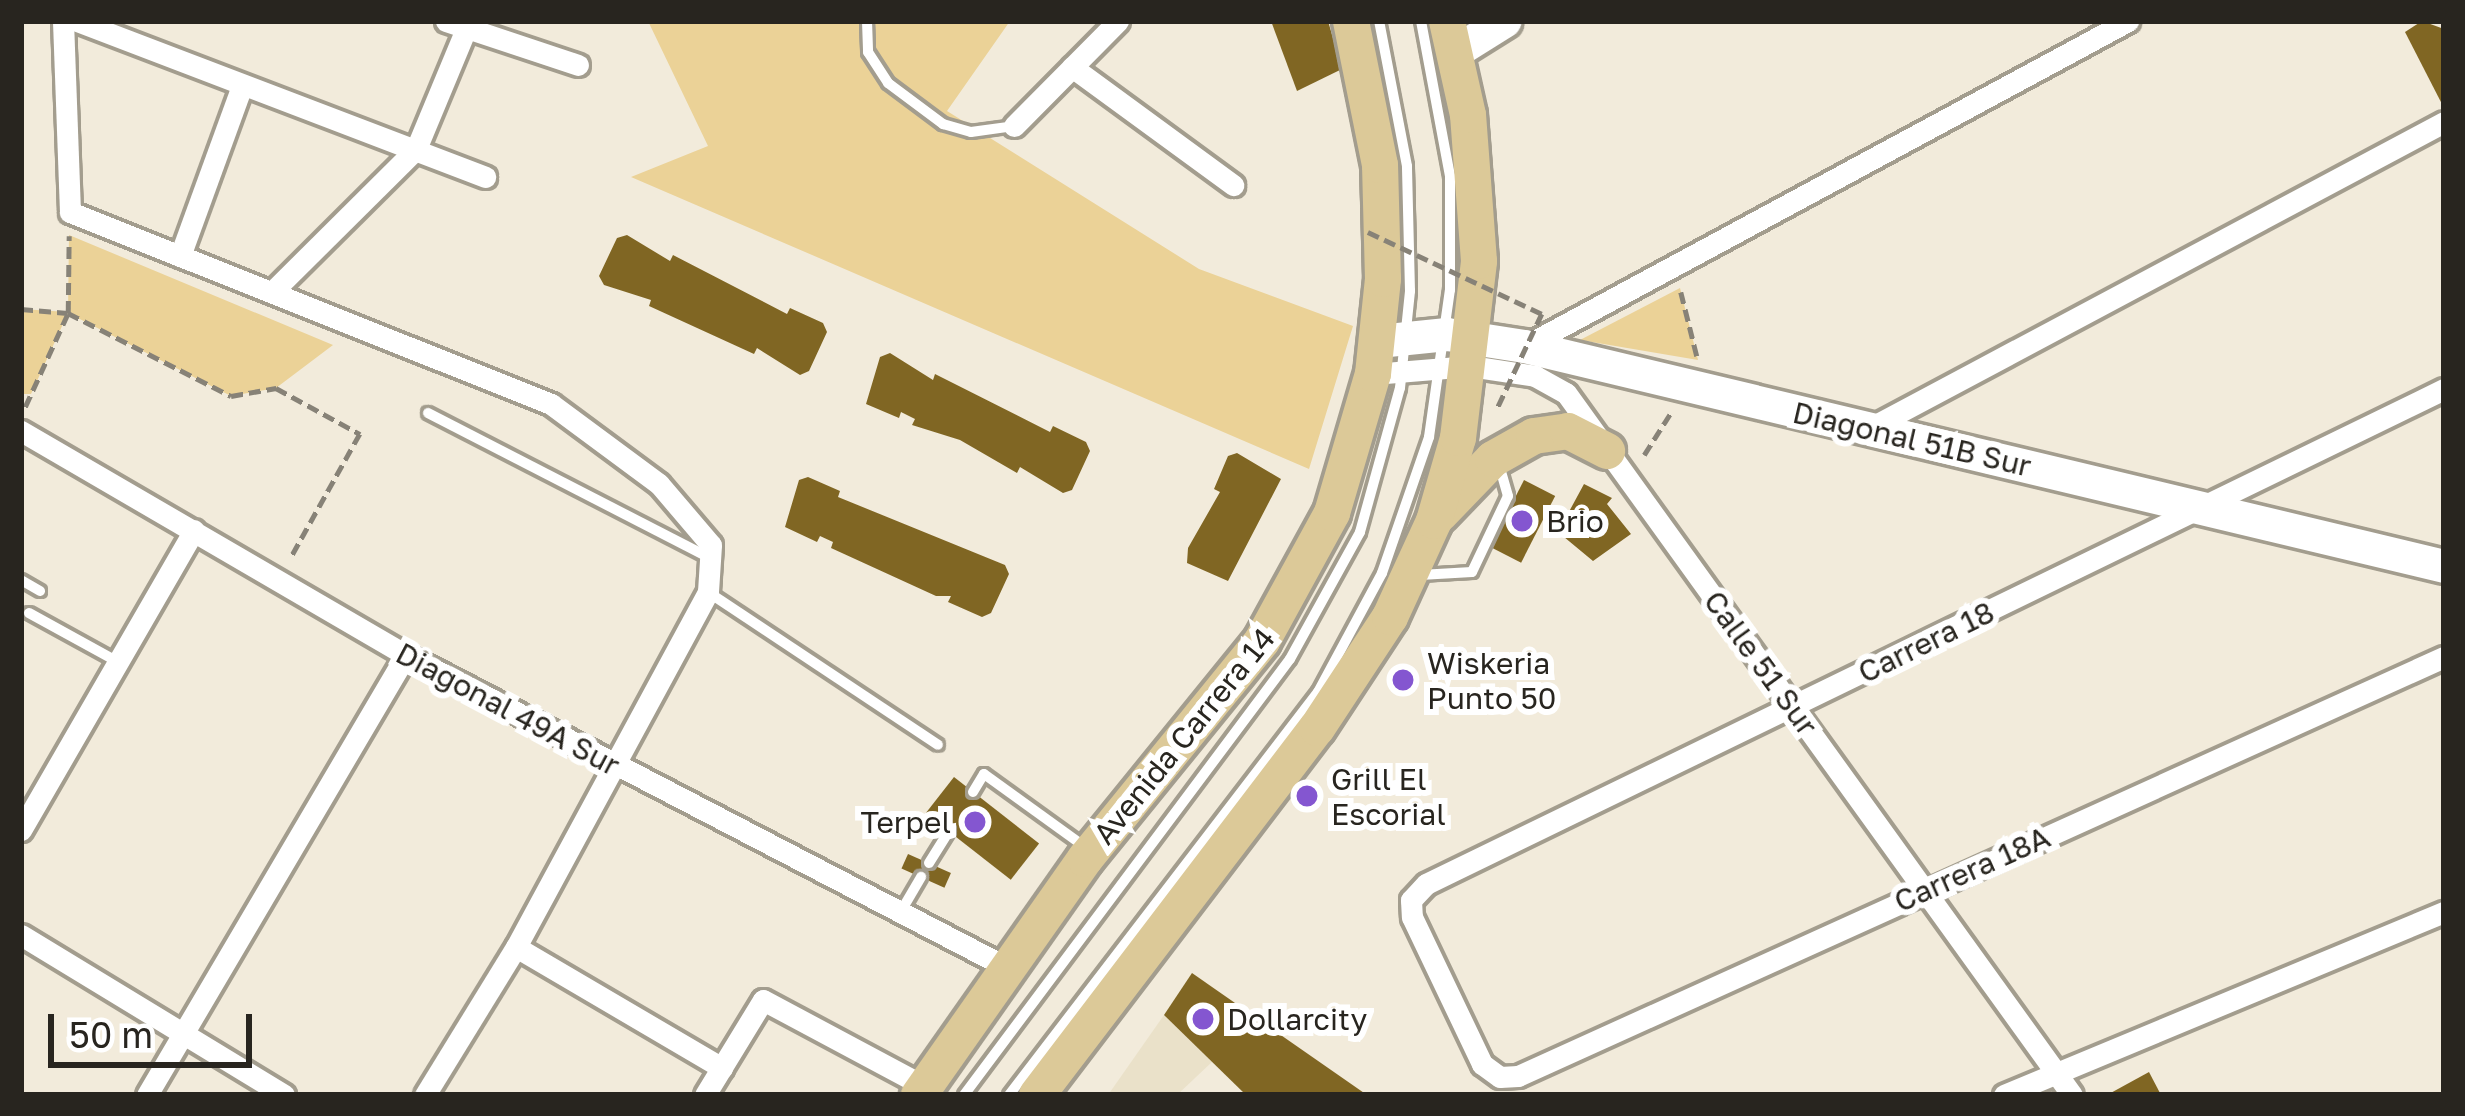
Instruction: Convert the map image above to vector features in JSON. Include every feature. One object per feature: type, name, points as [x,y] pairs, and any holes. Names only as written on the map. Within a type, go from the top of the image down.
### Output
[{"type":"main road","name":"Avenida Carrera 14","points":[[921,1092],[1091,852],[1292,596],[1332,513],[1390,354],[1380,165],[1351,21]]},
{"type":"main road","points":[[1037,1095],[1317,728],[1410,574],[1434,521],[1477,191],[1451,36]]},
{"type":"main road","points":[[1434,521],[1493,459],[1558,430],[1618,465]]},
{"type":"street","points":[[63,21],[70,212],[551,404],[659,484],[701,527],[713,559],[708,592],[516,947],[425,1095]]},
{"type":"street","points":[[77,21],[485,177]]},
{"type":"street","points":[[1014,126],[1118,21]]},
{"type":"street","points":[[1451,36],[1504,21]]},
{"type":"street","points":[[1524,346],[1678,268],[2128,21]]},
{"type":"street","points":[[272,292],[416,149],[456,25],[578,65]]},
{"type":"street","points":[[1072,67],[1233,185]]},
{"type":"street","points":[[180,256],[242,86]]},
{"type":"street","points":[[1870,428],[2444,122]]},
{"type":"street","name":"Diagonal 51B Sur","points":[[1390,354],[1524,346],[2444,566]]},
{"type":"street","name":"Calle 51 Sur","points":[[1458,351],[1552,383],[1618,465],[2072,1095]]},
{"type":"street","name":"Carrera 18","points":[[1500,1076],[1482,1064],[1411,899],[1426,884],[2444,389]]},
{"type":"street","name":"Diagonal 49A Sur","points":[[21,430],[406,655],[1006,967]]},
{"type":"street","points":[[21,830],[194,530]]},
{"type":"street","points":[[147,1095],[406,655]]},
{"type":"street","name":"Carrera 18A","points":[[1500,1076],[1519,1076],[2444,656]]},
{"type":"street","points":[[2004,1095],[2444,912]]},
{"type":"street","points":[[21,935],[284,1095]]},
{"type":"street","points":[[516,947],[722,1068]]},
{"type":"street","points":[[705,1095],[763,1000],[921,1092]]},
{"type":"lane","points":[[867,21],[868,52],[888,83],[943,124],[971,132],[1014,126]]},
{"type":"lane","points":[[964,1095],[1317,618],[1377,485],[1407,166],[1379,21]]},
{"type":"lane","points":[[1009,1095],[1342,652],[1417,477],[1458,351],[1450,176],[1421,21]]},
{"type":"lane","points":[[428,412],[713,559]]},
{"type":"lane","points":[[1410,574],[1472,572],[1508,496],[1509,478],[1493,459]]},
{"type":"lane","points":[[21,580],[40,591]]},
{"type":"lane","points":[[708,592],[938,746]]},
{"type":"lane","points":[[28,613],[118,662]]},
{"type":"lane","points":[[973,791],[984,775],[1091,852]]},
{"type":"lane","points":[[929,863],[949,831]]},
{"type":"lane","points":[[900,913],[921,877]]},
{"type":"path","points":[[21,416],[68,313],[70,212]]},
{"type":"path","points":[[1368,232],[1542,314],[1497,409]]},
{"type":"path","points":[[1618,465],[1688,385],[1698,360],[1678,268]]},
{"type":"path","points":[[21,309],[68,313],[231,395],[276,388],[360,434],[278,580]]},
{"type":"shaded area","points":[[648,21],[1010,21],[947,111],[1199,269],[1353,326],[1309,469],[631,177],[708,146]]},
{"type":"shaded area","points":[[69,235],[333,345],[276,388],[231,396],[68,313],[31,394],[21,394],[21,309],[68,312]]},
{"type":"shaded area","points":[[1680,288],[1698,360],[1580,340]]},
{"type":"shaded area","points":[[1164,1015],[1212,1062],[1177,1095],[1108,1095]]},
{"type":"building","points":[[1271,21],[1328,21],[1342,69],[1297,91]]},
{"type":"building","points":[[2422,21],[2444,29],[2444,108],[2405,32]]},
{"type":"building","points":[[627,235],[670,261],[673,255],[787,314],[790,308],[823,323],[827,332],[809,371],[800,375],[757,348],[754,354],[649,306],[651,300],[604,285],[599,276],[617,238]]},
{"type":"building","points":[[890,353],[933,380],[935,374],[1050,432],[1053,426],[1086,442],[1090,451],[1072,490],[1063,493],[1020,467],[1017,473],[960,440],[912,425],[915,419],[901,412],[899,418],[866,404],[880,357]]},
{"type":"building","points":[[1237,453],[1281,479],[1228,581],[1187,563],[1188,548],[1220,492],[1214,489],[1228,456]]},
{"type":"building","points":[[808,477],[840,491],[838,497],[1005,565],[1009,574],[991,613],[982,617],[948,602],[951,596],[936,596],[831,548],[833,542],[820,536],[817,542],[785,527],[799,480]]},
{"type":"building","name":"Brio","points":[[1524,480],[1555,496],[1521,563],[1490,547]]},
{"type":"building","points":[[1584,484],[1612,498],[1607,504],[1631,534],[1593,561],[1558,532]]},
{"type":"building","name":"Terpel","points":[[954,777],[1039,843],[1011,880],[926,813]]},
{"type":"building","points":[[908,854],[951,873],[944,888],[901,869]]},
{"type":"building","points":[[1192,973],[1367,1095],[1246,1095],[1164,1015]]},
{"type":"building","points":[[2149,1072],[2161,1095],[2107,1095]]},
{"type":"place","name":"Brio","points":[[1522,521]]},
{"type":"place","name":"Wiskeria Punto 50","points":[[1403,680]]},
{"type":"place","name":"Grill El Escorial","points":[[1307,796]]},
{"type":"place","name":"Terpel","points":[[975,822]]},
{"type":"place","name":"Dollarcity","points":[[1203,1019]]}]
